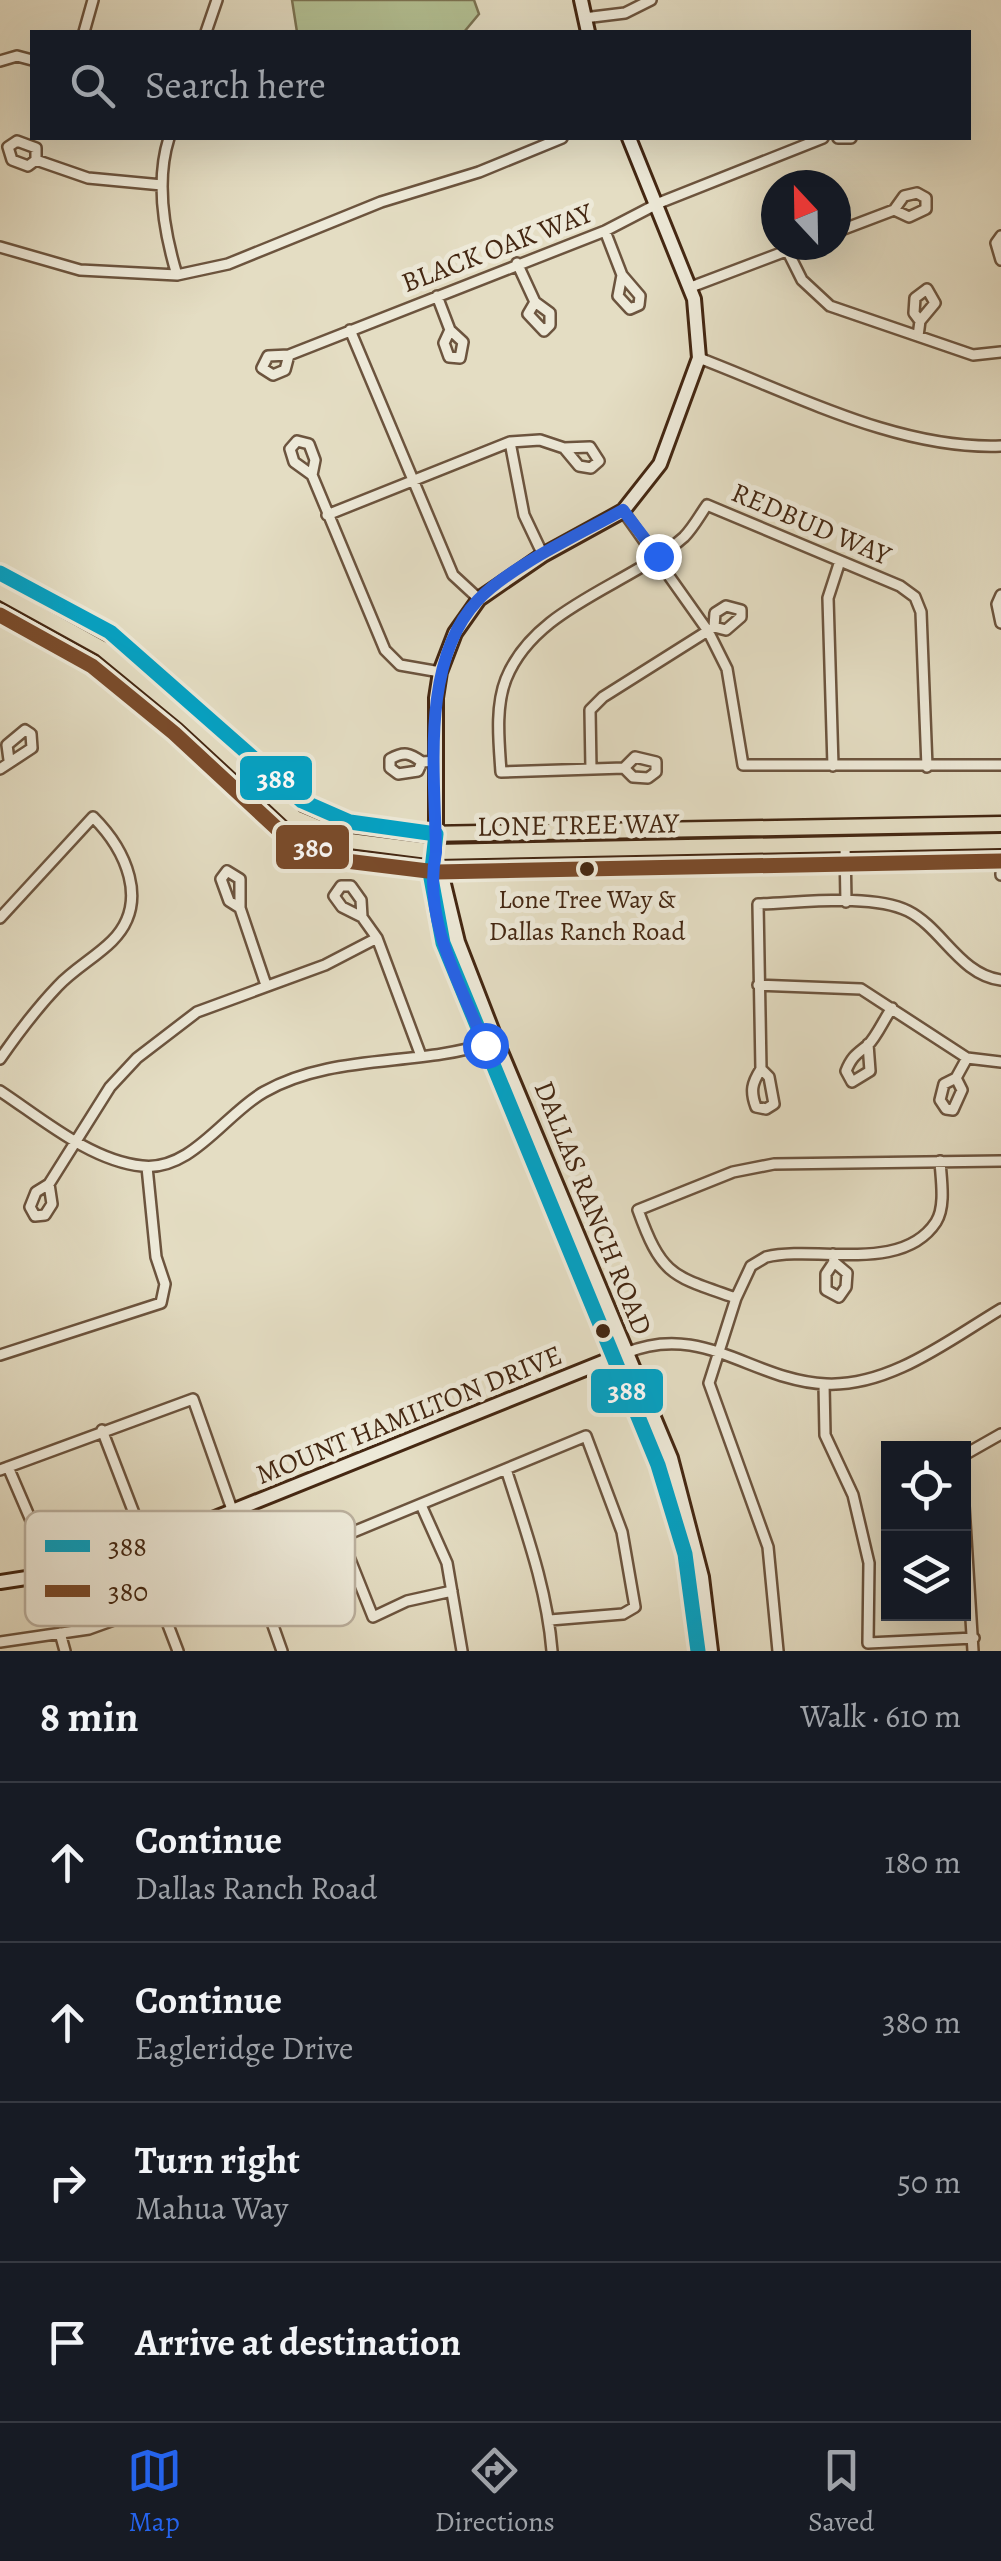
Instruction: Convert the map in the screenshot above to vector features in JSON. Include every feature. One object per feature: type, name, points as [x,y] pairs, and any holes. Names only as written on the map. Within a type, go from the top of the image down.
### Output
[{"type":"main road","name":"LONE TREE WAY","points":[[0,573],[110,632],[302,802],[350,822],[436,834],[1001,824]]},
{"type":"main road","name":"LONE TREE WAY","points":[[0,592],[103,649],[187,718],[294,818],[350,841],[436,852],[1001,841]]},
{"type":"main road","points":[[641,848],[653,836],[703,835],[714,829]]},
{"type":"street","points":[[85,30],[93,0]]},
{"type":"street","points":[[207,30],[217,0]]},
{"type":"street","points":[[581,0],[587,30]]},
{"type":"street","points":[[584,18],[624,13],[651,0]]},
{"type":"street","points":[[0,61],[17,56],[30,59]]},
{"type":"street","points":[[169,140],[162,186],[165,235],[177,275]]},
{"type":"street","points":[[0,247],[80,270],[177,275],[228,264],[381,202],[479,172],[557,140]]},
{"type":"street","points":[[312,475],[385,650],[400,665],[440,672],[455,633],[479,598],[543,555],[623,510],[660,464],[699,358],[691,287],[629,140]]},
{"type":"street","name":"BLACK OAK WAY","points":[[289,355],[605,230],[818,140]]},
{"type":"street","points":[[36,160],[88,178],[162,186]]},
{"type":"street","points":[[851,226],[894,210]]},
{"type":"street","points":[[605,230],[622,274]]},
{"type":"street","points":[[1001,236],[996,243],[1001,260]]},
{"type":"street","points":[[691,287],[761,260]]},
{"type":"street","points":[[792,260],[802,280],[830,306],[973,355],[1001,352]]},
{"type":"street","points":[[517,263],[535,302]]},
{"type":"street","points":[[436,296],[450,330]]},
{"type":"street","points":[[918,336],[920,321]]},
{"type":"street","points":[[350,330],[453,575],[479,598]]},
{"type":"street","points":[[699,358],[888,429],[964,447],[1001,446]]},
{"type":"street","points":[[327,515],[510,442],[540,440],[564,448]]},
{"type":"street","points":[[510,442],[524,515],[543,555]]},
{"type":"street","name":"REDBUD WAY","points":[[658,556],[687,534],[707,505],[915,597],[921,612],[927,767]]},
{"type":"street","points":[[623,510],[711,629],[726,668],[742,766],[1001,765]]},
{"type":"street","points":[[624,768],[501,772],[498,727],[504,683],[518,654],[545,626],[658,556]]},
{"type":"street","points":[[833,766],[828,598],[840,561]]},
{"type":"street","points":[[1001,595],[997,604],[1001,623]]},
{"type":"street","points":[[591,768],[590,710],[603,697],[711,629]]},
{"type":"street","name":"DALLAS RANCH ROAD","points":[[440,672],[436,852],[431,878],[434,911],[596,1280],[658,1465],[706,1651]]},
{"type":"street","points":[[0,769],[8,760]]},
{"type":"street","points":[[422,762],[437,761]]},
{"type":"street","points":[[0,918],[93,817],[124,857],[133,889],[126,917],[115,938],[61,982],[29,1018],[0,1060]]},
{"type":"street","points":[[845,844],[846,902]]},
{"type":"street","points":[[761,1069],[758,904],[846,902],[910,911],[978,973],[1001,980]]},
{"type":"street","points":[[240,908],[266,986]]},
{"type":"street","points":[[362,917],[377,938],[421,1056]]},
{"type":"street","points":[[49,1184],[110,1088],[137,1058],[197,1012],[326,965],[377,938]]},
{"type":"street","points":[[758,985],[861,989],[967,1058],[1001,1062]]},
{"type":"street","points":[[868,1044],[892,1008]]},
{"type":"street","points":[[0,1091],[76,1140],[125,1163],[147,1167],[189,1153],[264,1092],[364,1061],[421,1056],[490,1042]]},
{"type":"street","name":"DALLAS RANCH ROAD","points":[[490,1042],[552,1218],[620,1356]]},
{"type":"street","points":[[956,1078],[967,1058]]},
{"type":"street","points":[[778,1651],[768,1547],[709,1384],[736,1298],[752,1266],[766,1257],[834,1258],[900,1250],[936,1223],[942,1200],[940,1161]]},
{"type":"street","points":[[736,1298],[667,1270],[652,1248],[638,1210],[733,1172],[774,1164],[1001,1161]]},
{"type":"street","points":[[0,1356],[162,1304],[164,1284],[156,1256],[147,1167]]},
{"type":"street","points":[[552,1218],[564,1223],[581,1264],[596,1280]]},
{"type":"street","name":"MOUNT HAMILTON DRIVE","points":[[240,1511],[661,1342],[688,1343],[824,1384],[890,1372],[1001,1309]]},
{"type":"street","points":[[824,1384],[825,1434],[853,1495],[869,1563],[868,1643],[974,1638]]},
{"type":"street","points":[[25,1512],[4,1469],[193,1399],[232,1511]]},
{"type":"street","points":[[102,1430],[132,1511]]},
{"type":"street","points":[[971,1451],[1001,1434]]},
{"type":"street","points":[[355,1532],[586,1436],[622,1532],[635,1607],[623,1614],[550,1620]]},
{"type":"street","points":[[506,1469],[550,1620],[552,1651]]},
{"type":"street","points":[[422,1506],[446,1563],[462,1651]]},
{"type":"street","points":[[966,1531],[973,1651]]},
{"type":"street","points":[[355,1572],[373,1617],[407,1600],[452,1590]]},
{"type":"street","name":"MOUNT HAMILTON DRIVE","points":[[0,1582],[25,1578]]},
{"type":"street","points":[[0,1642],[98,1626]]},
{"type":"street","points":[[168,1626],[178,1651]]},
{"type":"street","points":[[274,1626],[282,1651]]},
{"type":"street","points":[[60,1633],[65,1651]]},
{"type":"green space","points":[[292,0],[474,0],[479,14],[466,30],[297,30]]},
{"type":"transit line","name":"388","points":[[0,573],[110,632],[302,801],[350,822],[436,834],[431,878],[443,943],[658,1465],[685,1554],[698,1651]]},
{"type":"transit line","name":"380","points":[[0,615],[92,666],[174,733],[284,835],[346,861],[436,872],[1001,861]]},
{"type":"place","name":"Lone Tree Way & Dallas Ranch Road","points":[[587,869]]},
{"type":"route","points":[[485,1045],[434,911],[431,878],[436,852],[436,698],[440,672],[455,633],[479,598],[543,555],[623,510],[658,556]]}]
